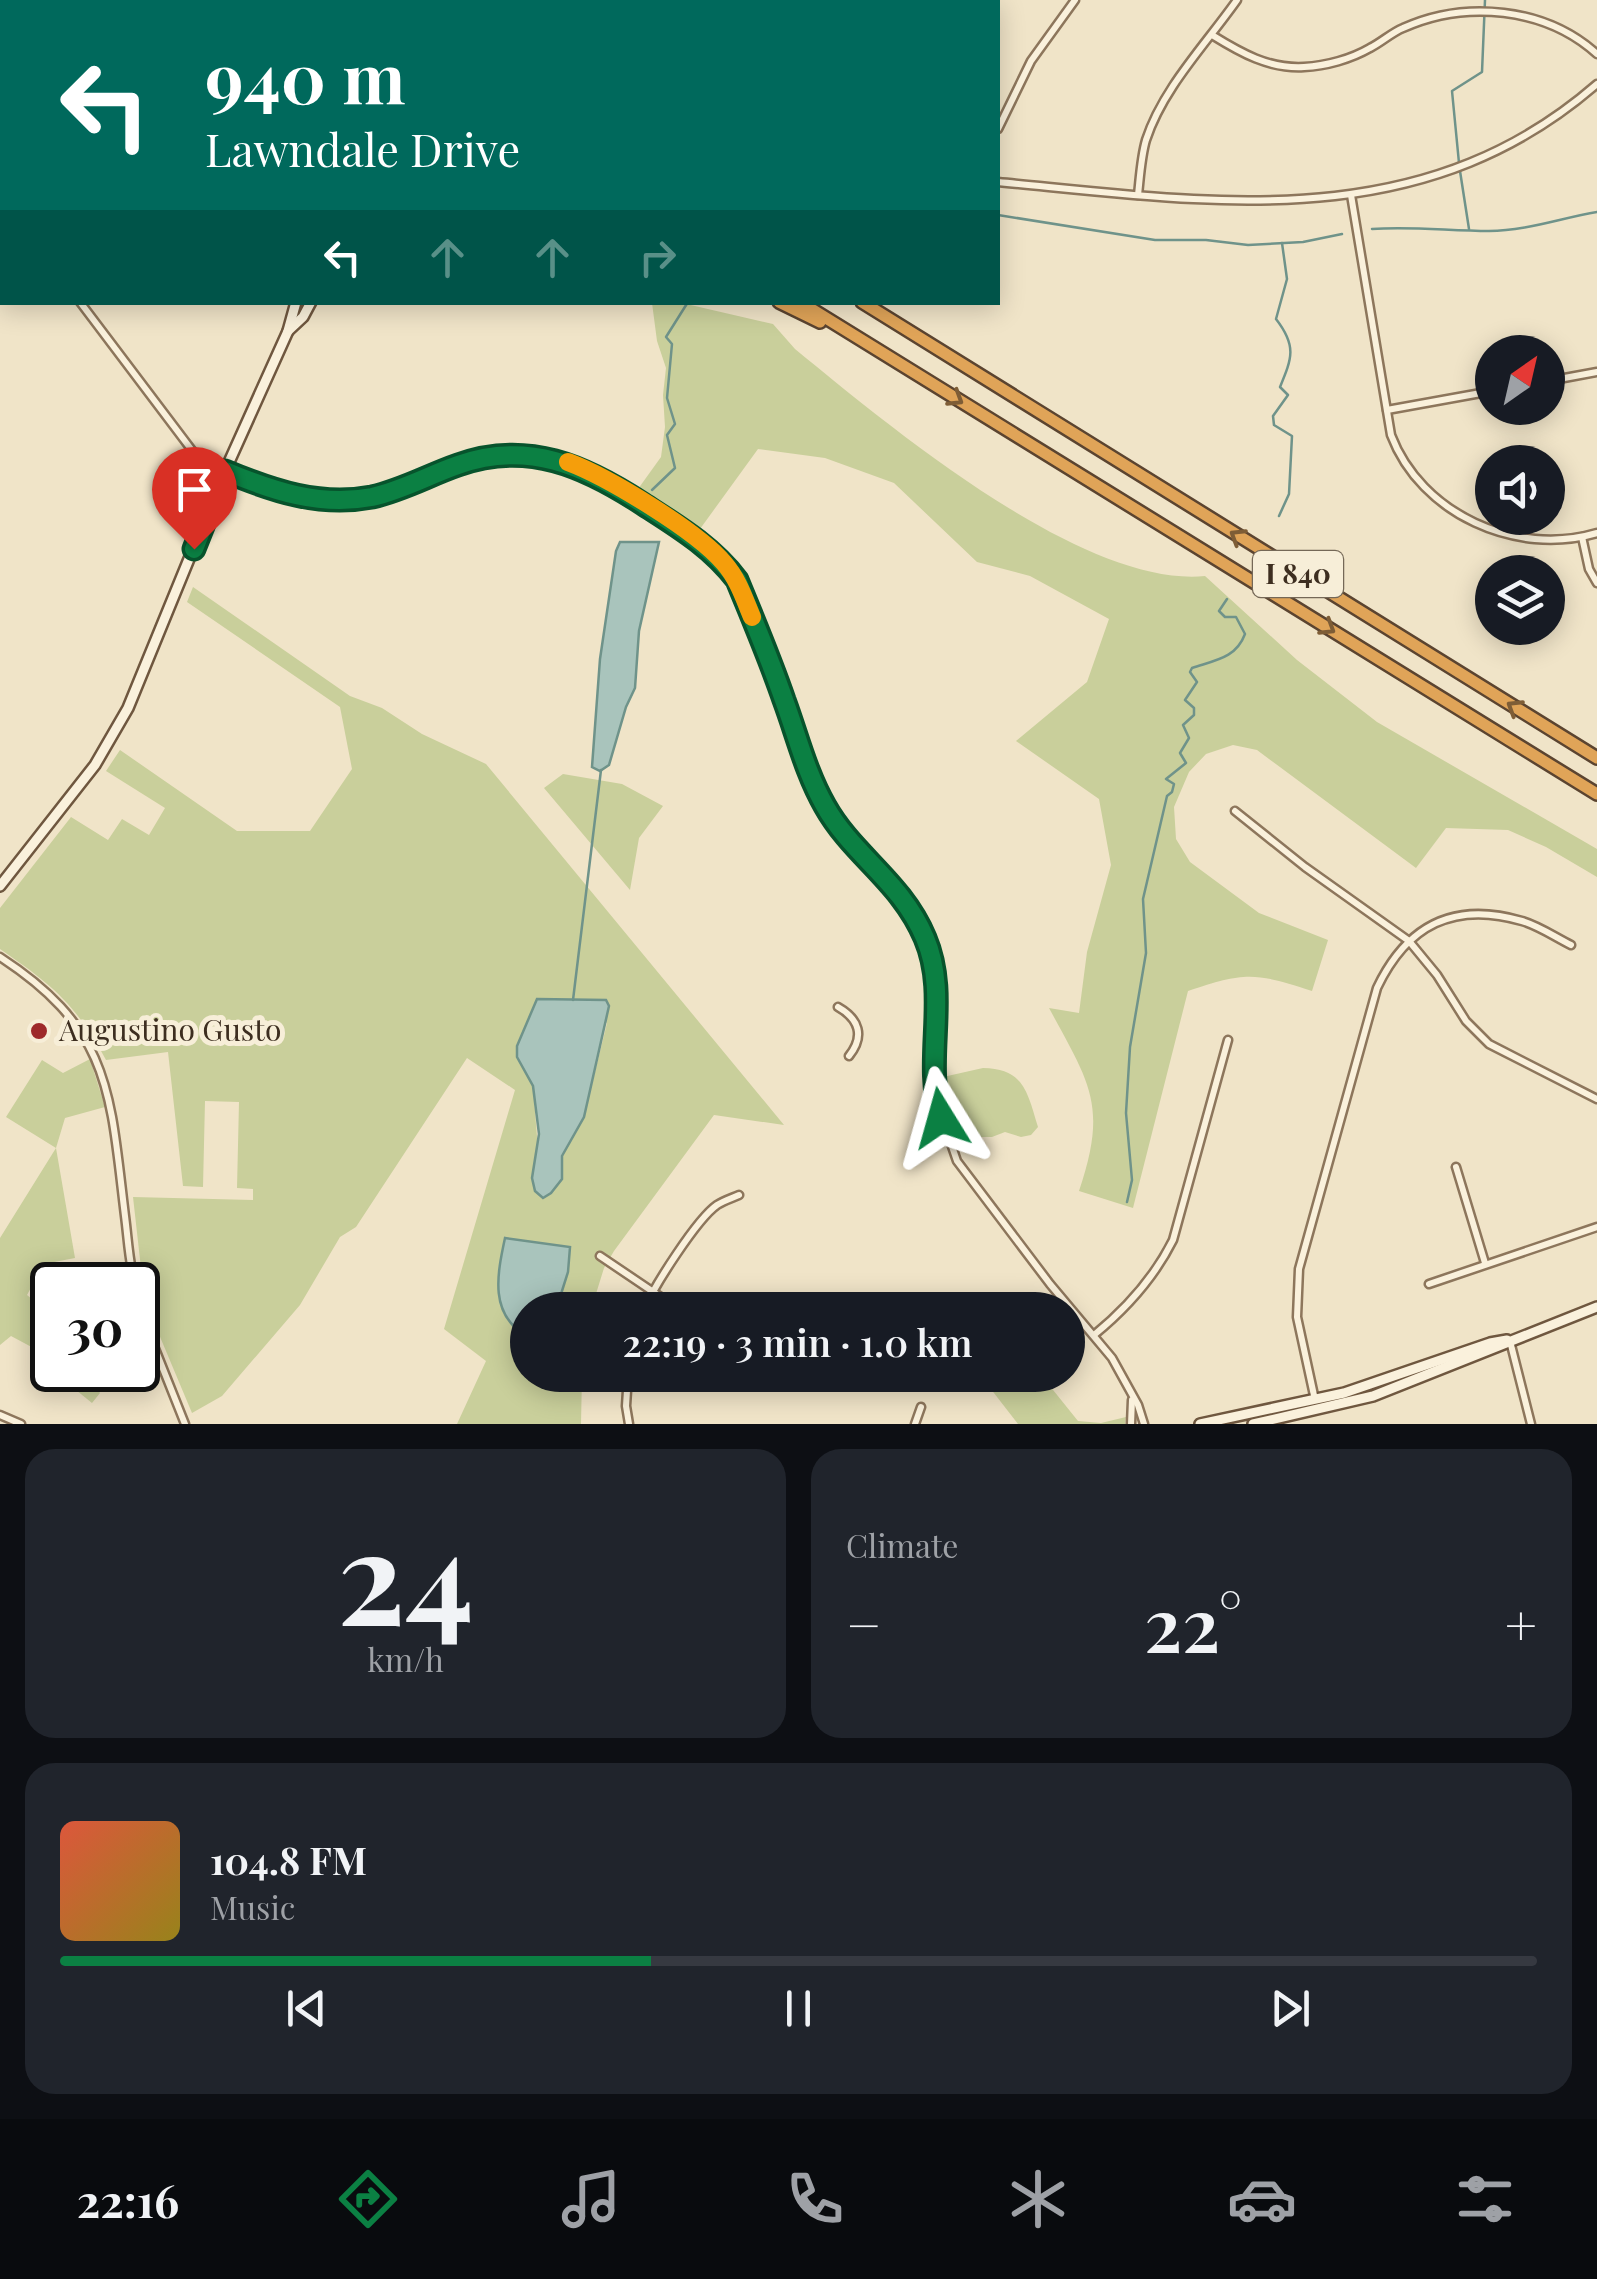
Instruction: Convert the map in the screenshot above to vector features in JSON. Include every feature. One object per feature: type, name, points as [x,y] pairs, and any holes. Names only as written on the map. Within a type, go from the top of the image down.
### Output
[{"type":"highway","points":[[785,305],[873,347]]},
{"type":"highway","name":"I 840","points":[[805,305],[1597,794]]},
{"type":"highway","name":"I 840","points":[[867,305],[1597,758]]},
{"type":"highway","points":[[876,305],[918,336]]},
{"type":"main road","points":[[0,886],[83,782],[118,728],[288,330],[295,305]]},
{"type":"main road","points":[[288,330],[310,305]]},
{"type":"main road","points":[[1253,1424],[1316,1406],[1597,1307]]},
{"type":"main road","points":[[1200,1424],[1316,1406]]},
{"type":"street","points":[[1000,126],[1031,61],[1076,0]]},
{"type":"street","points":[[1138,195],[1145,144],[1155,118],[1237,0]]},
{"type":"street","points":[[1212,35],[1247,57],[1302,67],[1353,56],[1425,19],[1483,10],[1550,26],[1597,54]]},
{"type":"street","points":[[1000,182],[1266,203],[1351,195],[1416,181],[1470,162],[1550,119],[1597,84]]},
{"type":"street","points":[[1351,195],[1387,410],[1400,458],[1416,482],[1469,520],[1502,532],[1542,540],[1597,533]]},
{"type":"street","points":[[82,305],[188,446],[206,462],[225,471],[292,496],[340,500],[391,492],[474,459],[514,454],[550,457],[613,484],[722,560],[738,582],[811,777],[827,809],[852,843],[896,889],[925,939],[936,972],[938,998],[935,1097],[953,1152],[1010,1234],[1112,1358],[1144,1424]]},
{"type":"street","points":[[1565,378],[1597,372]]},
{"type":"street","points":[[1387,410],[1475,394]]},
{"type":"street","points":[[1582,537],[1589,569],[1597,582]]},
{"type":"street","points":[[1235,811],[1409,941],[1438,975],[1466,1021],[1489,1044],[1597,1099]]},
{"type":"street","points":[[1316,1406],[1297,1318],[1299,1270],[1378,988],[1391,958],[1432,924],[1458,915],[1493,914],[1526,922],[1571,945]]},
{"type":"street","points":[[0,957],[58,1001],[79,1026],[96,1062],[112,1110],[132,1262]]},
{"type":"street","points":[[838,1007],[854,1018],[859,1033],[859,1044],[849,1056]]},
{"type":"street","points":[[1094,1335],[1139,1293],[1160,1266],[1173,1240],[1228,1040]]},
{"type":"street","points":[[1456,1167],[1485,1262]]},
{"type":"street","points":[[600,1256],[652,1292],[715,1206],[739,1195]]},
{"type":"street","points":[[1429,1284],[1597,1227]]},
{"type":"street","points":[[1510,1340],[1531,1424]]},
{"type":"street","points":[[160,1362],[185,1424]]},
{"type":"street","points":[[627,1392],[629,1424]]},
{"type":"street","points":[[1131,1424],[1132,1399]]},
{"type":"street","points":[[915,1424],[921,1407]]},
{"type":"street","points":[[0,1415],[20,1424]]},
{"type":"green space","points":[[652,305],[691,305],[773,324],[795,349],[881,418],[989,496],[1102,556],[1156,573],[1205,576],[1297,660],[1377,722],[1597,849],[1597,877],[1508,830],[1446,828],[1416,868],[1257,750],[1233,745],[1206,754],[1189,772],[1174,807],[1176,839],[1190,862],[1259,913],[1328,940],[1312,991],[1250,977],[1223,980],[1188,991],[1133,1208],[1079,1191],[1092,1137],[1090,1096],[1049,1008],[1079,1013],[1087,952],[1111,865],[1099,799],[1016,741],[1087,682],[1109,619],[1030,576],[977,562],[894,483],[825,458],[758,449],[700,529],[638,489],[661,457],[665,427],[666,368],[657,341]]},
{"type":"green space","points":[[193,587],[350,696],[382,708],[422,734],[486,764],[784,1125],[714,1115],[614,1251],[597,1292],[562,1292],[568,1272],[499,1264],[502,1306],[510,1322],[510,1392],[582,1392],[581,1424],[457,1424],[486,1361],[444,1329],[515,1090],[467,1058],[356,1227],[340,1237],[300,1305],[222,1396],[192,1413],[160,1337],[160,1262],[140,1262],[133,1197],[253,1200],[253,1189],[237,1188],[239,1102],[205,1101],[203,1187],[183,1186],[168,1052],[106,1060],[84,1024],[61,997],[0,949],[0,908],[71,817],[108,840],[122,819],[149,835],[165,808],[106,771],[120,750],[237,831],[310,831],[352,769],[340,707],[187,602]],"holes":[[[537,1000],[573,1001],[607,1023],[584,1117],[562,1156],[561,1179],[538,1149],[533,1086],[517,1058],[517,1046]]]},
{"type":"green space","points":[[563,774],[622,784],[663,806],[639,838],[630,890],[544,788]]},
{"type":"green space","points":[[90,1059],[105,1107],[65,1118],[56,1148],[6,1117],[42,1060],[63,1073]]},
{"type":"green space","points":[[983,1068],[1007,1073],[1022,1084],[1038,1127],[1031,1135],[1021,1137],[1005,1132],[992,1137],[958,1137],[943,1077]]},
{"type":"green space","points":[[56,1148],[75,1258],[30,1262],[30,1346],[11,1336],[0,1345],[0,1238]]},
{"type":"green space","points":[[78,1392],[99,1392],[92,1403]]},
{"type":"green space","points":[[993,1392],[1055,1392],[1078,1421],[1101,1423],[1126,1417],[1125,1424],[1018,1424]]},
{"type":"water","points":[[620,542],[659,542],[639,631],[635,688],[609,765],[600,771],[592,767],[600,659]]},
{"type":"water","points":[[537,999],[606,1000],[609,1006],[584,1117],[562,1156],[562,1179],[543,1198],[535,1191],[532,1178],[539,1134],[533,1086],[517,1057],[517,1046]]},
{"type":"water","points":[[505,1238],[570,1247],[562,1292],[510,1292],[510,1321],[501,1306],[500,1266]]},
{"type":"waterway","points":[[1459,163],[1452,91],[1482,72],[1485,0]]},
{"type":"waterway","points":[[1460,171],[1469,229]]},
{"type":"waterway","points":[[1372,229],[1503,230],[1597,212]]},
{"type":"waterway","points":[[1000,215],[1155,240],[1248,245],[1303,242],[1342,234]]},
{"type":"waterway","points":[[1279,516],[1289,494],[1292,436],[1274,425],[1273,416],[1288,395],[1280,387],[1290,345],[1276,319],[1287,279],[1282,243]]},
{"type":"waterway","points":[[652,490],[675,468],[667,435],[675,424],[667,398],[672,344],[666,337],[686,305]]},
{"type":"waterway","points":[[1127,1202],[1132,1180],[1126,1113],[1130,1047],[1146,953],[1143,899],[1167,796],[1174,784],[1166,779],[1186,763],[1180,753],[1189,738],[1183,725],[1194,715],[1194,708],[1185,700],[1197,682],[1190,672],[1231,653],[1245,634],[1236,617],[1225,617],[1219,611],[1227,599]]},
{"type":"waterway","points":[[573,1000],[601,770]]},
{"type":"slow traffic","points":[[568,462],[613,484],[722,560],[737,580],[752,617]]},
{"type":"place","name":"Augustino Gusto","points":[[39,1031]]},
{"type":"route","points":[[194,549],[225,471],[292,496],[351,499],[391,492],[474,459],[514,454],[550,457],[580,467],[698,540],[722,560],[737,580],[811,777],[827,809],[906,902],[925,939],[936,972],[934,1074],[941,1118]]}]
